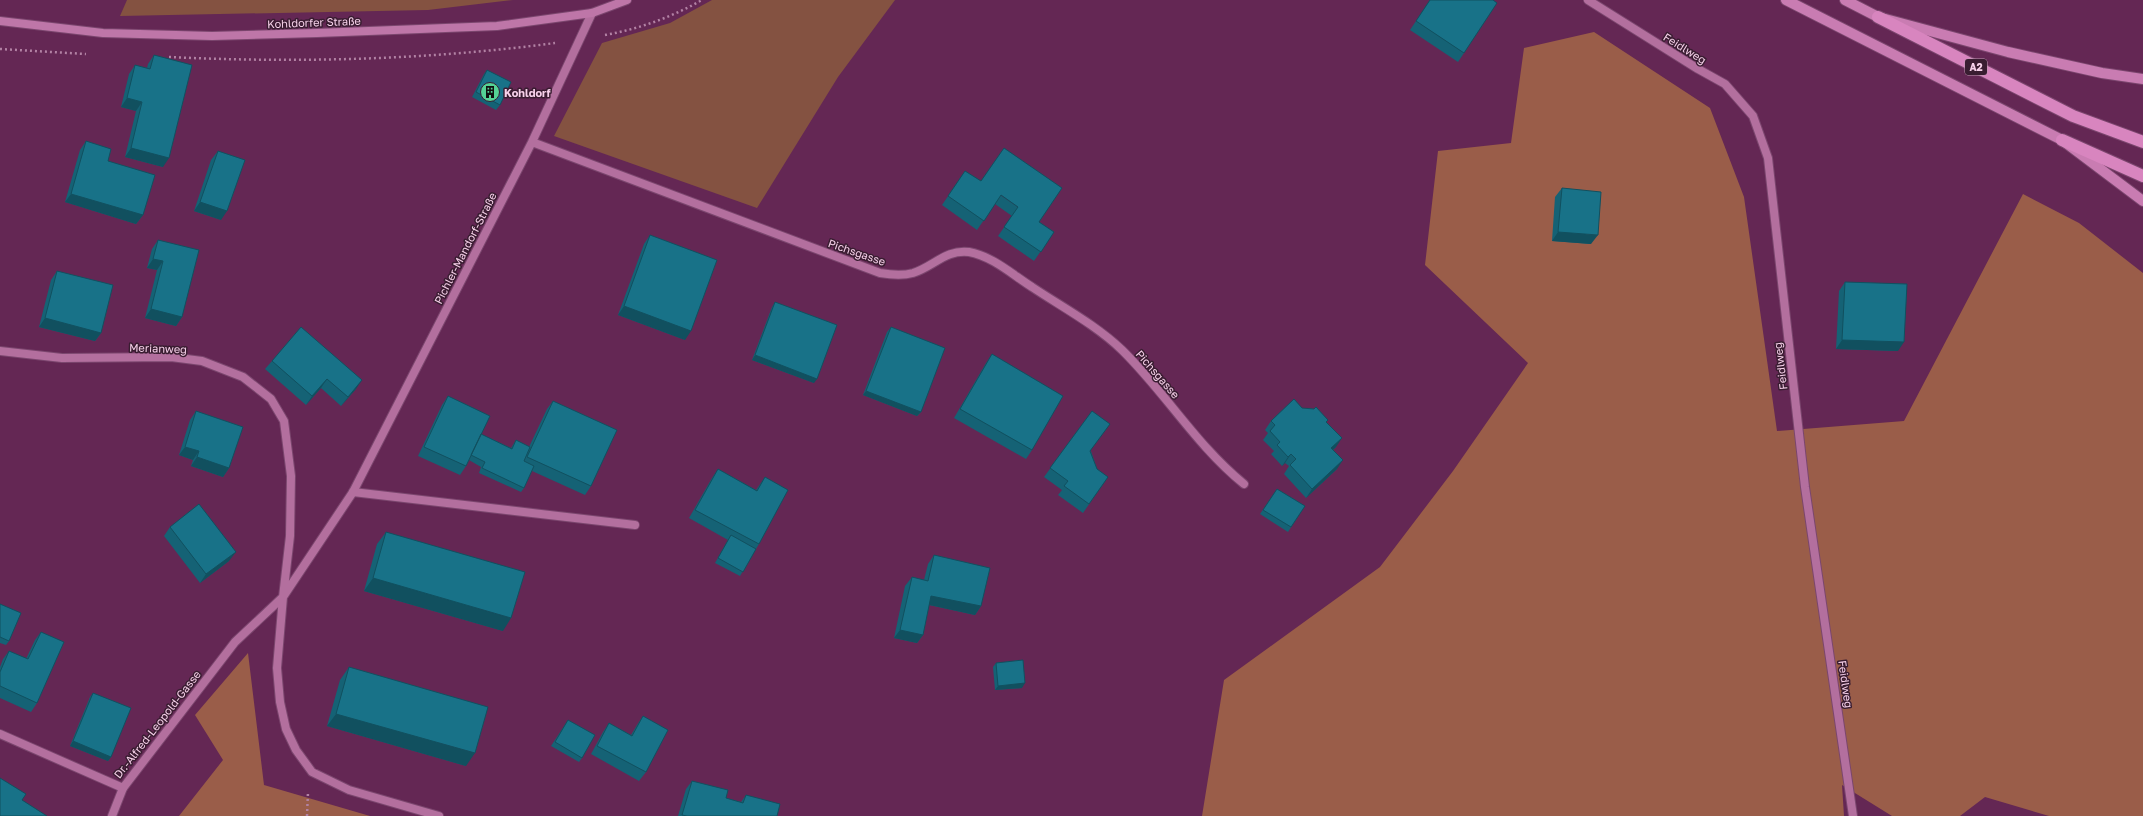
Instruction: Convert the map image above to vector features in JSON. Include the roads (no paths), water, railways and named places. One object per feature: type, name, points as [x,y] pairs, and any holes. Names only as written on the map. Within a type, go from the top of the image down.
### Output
[{"type":"highway","name":"A2","points":[[1878,17],[2073,116],[2143,142]]},
{"type":"highway","points":[[2062,140],[2143,176]]},
{"type":"main road","points":[[1786,0],[2062,140],[2143,201]]},
{"type":"main road","points":[[1845,0],[1878,17],[2008,52],[2102,73],[2143,79]]},
{"type":"street","name":"Kohldorfer Straße","points":[[0,21],[103,33],[212,36],[497,26],[592,13],[627,0]]},
{"type":"street","name":"Feidlweg","points":[[1588,0],[1698,69],[1725,84],[1753,116],[1768,158],[1805,487],[1853,816]]},
{"type":"street","name":"Pichler-Mandorf-Straße","points":[[438,816],[349,790],[312,772],[296,750],[286,729],[280,702],[277,668],[283,596],[353,492],[532,142],[592,13]]},
{"type":"street","name":"Pichsgasse","points":[[532,142],[880,273],[902,276],[915,272],[949,254],[968,252],[989,259],[1095,329],[1120,348],[1144,372],[1209,452],[1244,484]]},
{"type":"street","name":"Merianweg","points":[[0,351],[62,358],[171,357],[202,361],[243,377],[271,399],[284,421],[291,476],[290,536],[283,596]]},
{"type":"street","points":[[353,492],[635,525]]},
{"type":"street","name":"Dr.-Alfred-Leopold-Gasse","points":[[0,734],[123,788],[235,642],[283,596]]},
{"type":"street","points":[[112,816],[123,788]]},
{"type":"place","name":"Kohldorf","points":[[490,92]]}]
